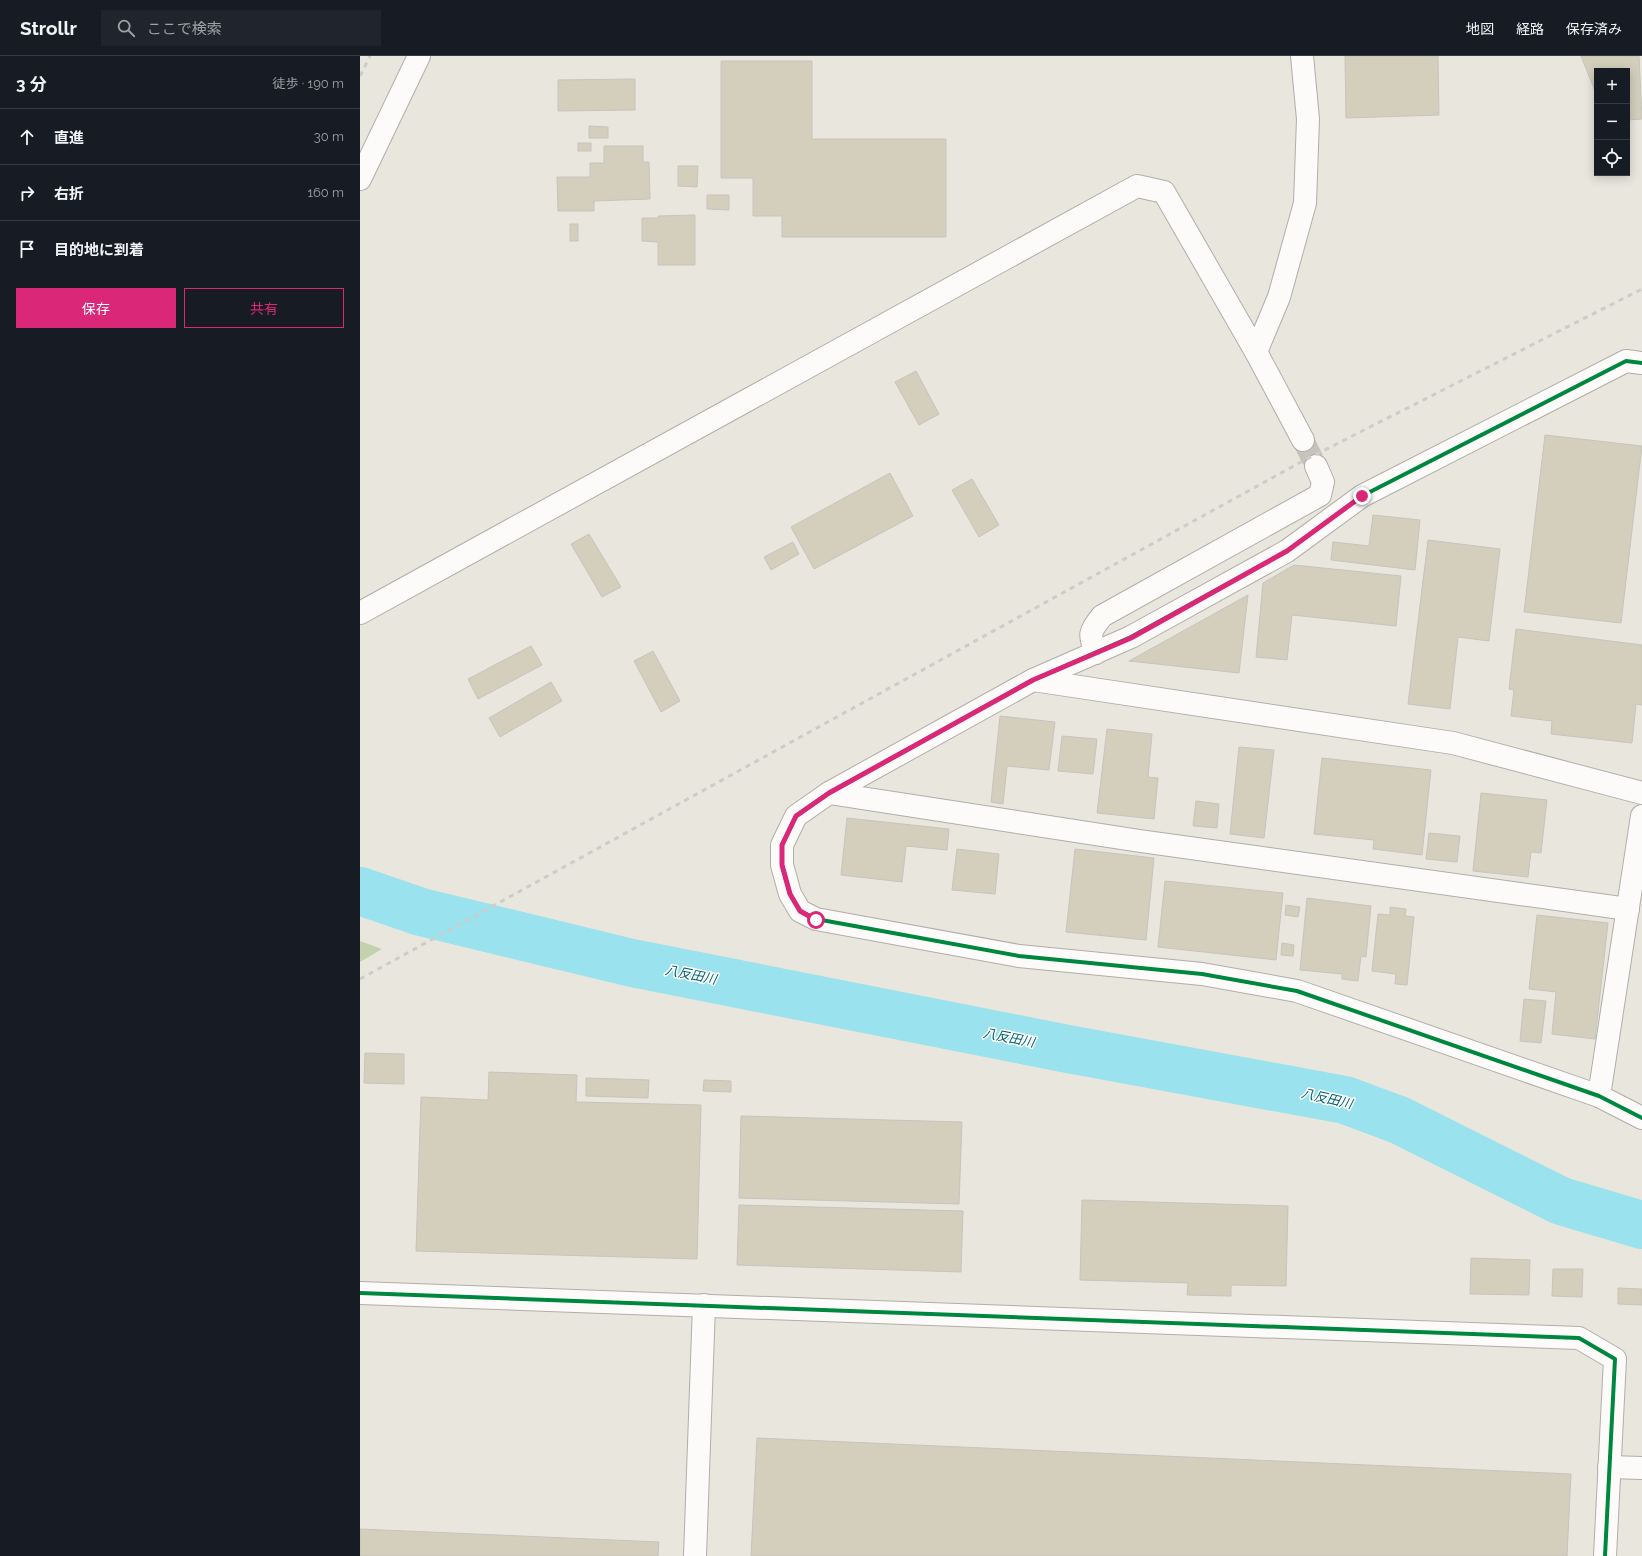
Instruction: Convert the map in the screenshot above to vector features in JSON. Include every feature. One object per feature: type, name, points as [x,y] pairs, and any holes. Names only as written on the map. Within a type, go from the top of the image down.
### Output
[{"type":"street","points":[[360,179],[419,56]]},
{"type":"street","points":[[1256,352],[1279,297],[1304,203],[1308,118],[1302,56]]},
{"type":"street","points":[[360,613],[1137,186],[1164,192],[1256,352],[1303,440]]},
{"type":"street","points":[[1642,364],[1626,361],[1362,496],[1287,551],[1131,638],[1033,680],[829,793],[796,816],[782,845],[782,865],[790,894],[800,911],[816,920],[1019,956],[1202,974],[1297,991],[1598,1096],[1642,1118]]},
{"type":"street","points":[[1096,653],[1090,638],[1092,629],[1102,616],[1320,495],[1323,482],[1316,466]]},
{"type":"street","points":[[1033,680],[1453,743],[1642,793]]},
{"type":"street","points":[[829,793],[1140,841],[1628,909]]},
{"type":"street","points":[[1598,1096],[1642,816]]},
{"type":"street","points":[[360,1293],[1579,1338],[1614,1359],[1605,1556]]},
{"type":"street","points":[[695,1556],[704,1305]]},
{"type":"street","points":[[1609,1468],[1642,1468]]},
{"type":"green space","points":[[360,941],[382,949],[360,962]]},
{"type":"building","points":[[1345,56],[1438,56],[1439,115],[1346,118]]},
{"type":"building","points":[[1581,56],[1639,56],[1642,119],[1630,120],[1630,68],[1594,68],[1594,88]]},
{"type":"building","points":[[721,61],[812,61],[812,139],[946,139],[946,237],[782,237],[782,216],[753,216],[753,178],[721,178]]},
{"type":"building","points":[[635,79],[635,110],[558,111],[558,80]]},
{"type":"building","points":[[589,126],[608,127],[608,138],[589,138]]},
{"type":"building","points":[[578,143],[591,143],[591,151],[578,151]]},
{"type":"building","points":[[604,146],[643,146],[643,162],[649,162],[650,199],[594,201],[594,211],[558,211],[557,177],[590,177],[590,163],[604,163]]},
{"type":"building","points":[[678,166],[698,166],[697,187],[678,186]]},
{"type":"building","points":[[707,195],[729,195],[729,210],[707,209]]},
{"type":"building","points":[[695,215],[695,265],[658,265],[658,242],[642,241],[642,218]]},
{"type":"building","points":[[570,224],[578,224],[578,241],[570,241]]},
{"type":"building","points":[[916,371],[939,414],[919,425],[895,382]]},
{"type":"building","points":[[1545,435],[1642,446],[1621,623],[1524,612]]},
{"type":"building","points":[[890,473],[913,516],[814,569],[791,527]]},
{"type":"building","points":[[972,479],[999,525],[979,537],[952,490]]},
{"type":"building","points":[[1373,515],[1420,520],[1415,570],[1331,560],[1333,542],[1369,546]]},
{"type":"building","points":[[589,534],[621,587],[602,597],[571,544]]},
{"type":"building","points":[[1428,540],[1500,549],[1489,641],[1458,637],[1450,709],[1408,704]]},
{"type":"building","points":[[793,542],[799,554],[771,570],[764,557]]},
{"type":"building","points":[[1294,565],[1401,576],[1396,626],[1292,615],[1287,660],[1256,657],[1263,583]]},
{"type":"building","points":[[1248,595],[1239,673],[1129,661]]},
{"type":"building","points":[[1516,629],[1642,645],[1642,705],[1636,704],[1632,743],[1551,734],[1552,721],[1511,716],[1514,690],[1509,689]]},
{"type":"building","points":[[531,646],[542,665],[478,699],[468,679]]},
{"type":"building","points":[[653,651],[680,701],[661,712],[634,661]]},
{"type":"building","points":[[551,682],[562,701],[500,737],[489,718]]},
{"type":"building","points":[[1000,716],[1055,722],[1049,770],[1007,766],[1003,804],[991,802]]},
{"type":"building","points":[[1107,729],[1152,734],[1148,777],[1158,778],[1154,819],[1097,813]]},
{"type":"building","points":[[1062,736],[1097,739],[1093,774],[1058,771]]},
{"type":"building","points":[[1239,747],[1274,750],[1264,838],[1230,834]]},
{"type":"building","points":[[1322,758],[1431,770],[1422,855],[1373,849],[1374,840],[1314,834]]},
{"type":"building","points":[[1481,793],[1547,800],[1541,853],[1531,852],[1528,877],[1473,871]]},
{"type":"building","points":[[1196,801],[1219,804],[1217,828],[1193,826]]},
{"type":"building","points":[[847,818],[949,829],[947,850],[906,846],[902,882],[841,875]]},
{"type":"building","points":[[1429,833],[1460,836],[1457,862],[1426,859]]},
{"type":"building","points":[[957,849],[999,854],[995,894],[952,890]]},
{"type":"building","points":[[1075,849],[1154,858],[1146,940],[1066,932]]},
{"type":"building","points":[[1165,881],[1283,893],[1276,960],[1158,947]]},
{"type":"building","points":[[1307,898],[1371,906],[1366,957],[1361,956],[1358,981],[1342,979],[1342,974],[1300,970]]},
{"type":"building","points":[[1286,905],[1300,907],[1298,917],[1285,915]]},
{"type":"building","points":[[1390,907],[1406,909],[1405,916],[1414,917],[1407,985],[1395,984],[1396,974],[1372,971],[1378,914],[1390,915]]},
{"type":"building","points":[[1537,915],[1608,923],[1595,1039],[1552,1034],[1556,992],[1529,989]]},
{"type":"building","points":[[1282,943],[1294,945],[1293,956],[1281,955]]},
{"type":"building","points":[[1524,999],[1546,1001],[1541,1043],[1520,1041]]},
{"type":"building","points":[[365,1053],[404,1054],[404,1084],[364,1083]]},
{"type":"building","points":[[489,1072],[577,1075],[576,1102],[701,1105],[697,1259],[416,1251],[421,1097],[488,1100]]},
{"type":"building","points":[[586,1078],[649,1080],[648,1098],[586,1096]]},
{"type":"building","points":[[704,1080],[731,1081],[731,1092],[703,1091]]},
{"type":"building","points":[[741,1116],[962,1122],[959,1204],[739,1198]]},
{"type":"building","points":[[1082,1200],[1288,1206],[1286,1286],[1231,1285],[1231,1296],[1187,1295],[1188,1283],[1080,1280]]},
{"type":"building","points":[[739,1205],[963,1211],[961,1272],[737,1265]]},
{"type":"building","points":[[1471,1258],[1530,1260],[1529,1295],[1470,1294]]},
{"type":"building","points":[[1553,1269],[1583,1269],[1582,1297],[1552,1296]]},
{"type":"building","points":[[1618,1288],[1642,1289],[1642,1305],[1618,1304]]},
{"type":"building","points":[[757,1438],[1571,1474],[1567,1556],[751,1556]]},
{"type":"building","points":[[360,1529],[659,1542],[658,1556],[360,1556]]},
{"type":"waterway","name":"八反田川","points":[[360,891],[421,912],[632,963],[1068,1049],[1345,1100],[1399,1120],[1561,1201],[1642,1225]]},
{"type":"tunnel","points":[[1303,440],[1316,466]]},
{"type":"railway","points":[[360,76],[370,56]]},
{"type":"railway","points":[[360,979],[1301,462],[1642,289]]},
{"type":"cycle path","points":[[1642,363],[1626,361],[1362,496],[1287,551],[1131,637],[1033,680],[829,793],[796,816],[782,845],[782,865],[790,894],[800,911],[816,919],[1019,956],[1202,974],[1297,991],[1599,1096],[1642,1118]]},
{"type":"cycle path","points":[[360,1293],[1579,1338],[1615,1359],[1605,1556]]},
{"type":"route","points":[[816,920],[800,911],[790,894],[782,865],[782,845],[796,816],[829,793],[1033,680],[1131,638],[1287,551],[1362,496]]}]
